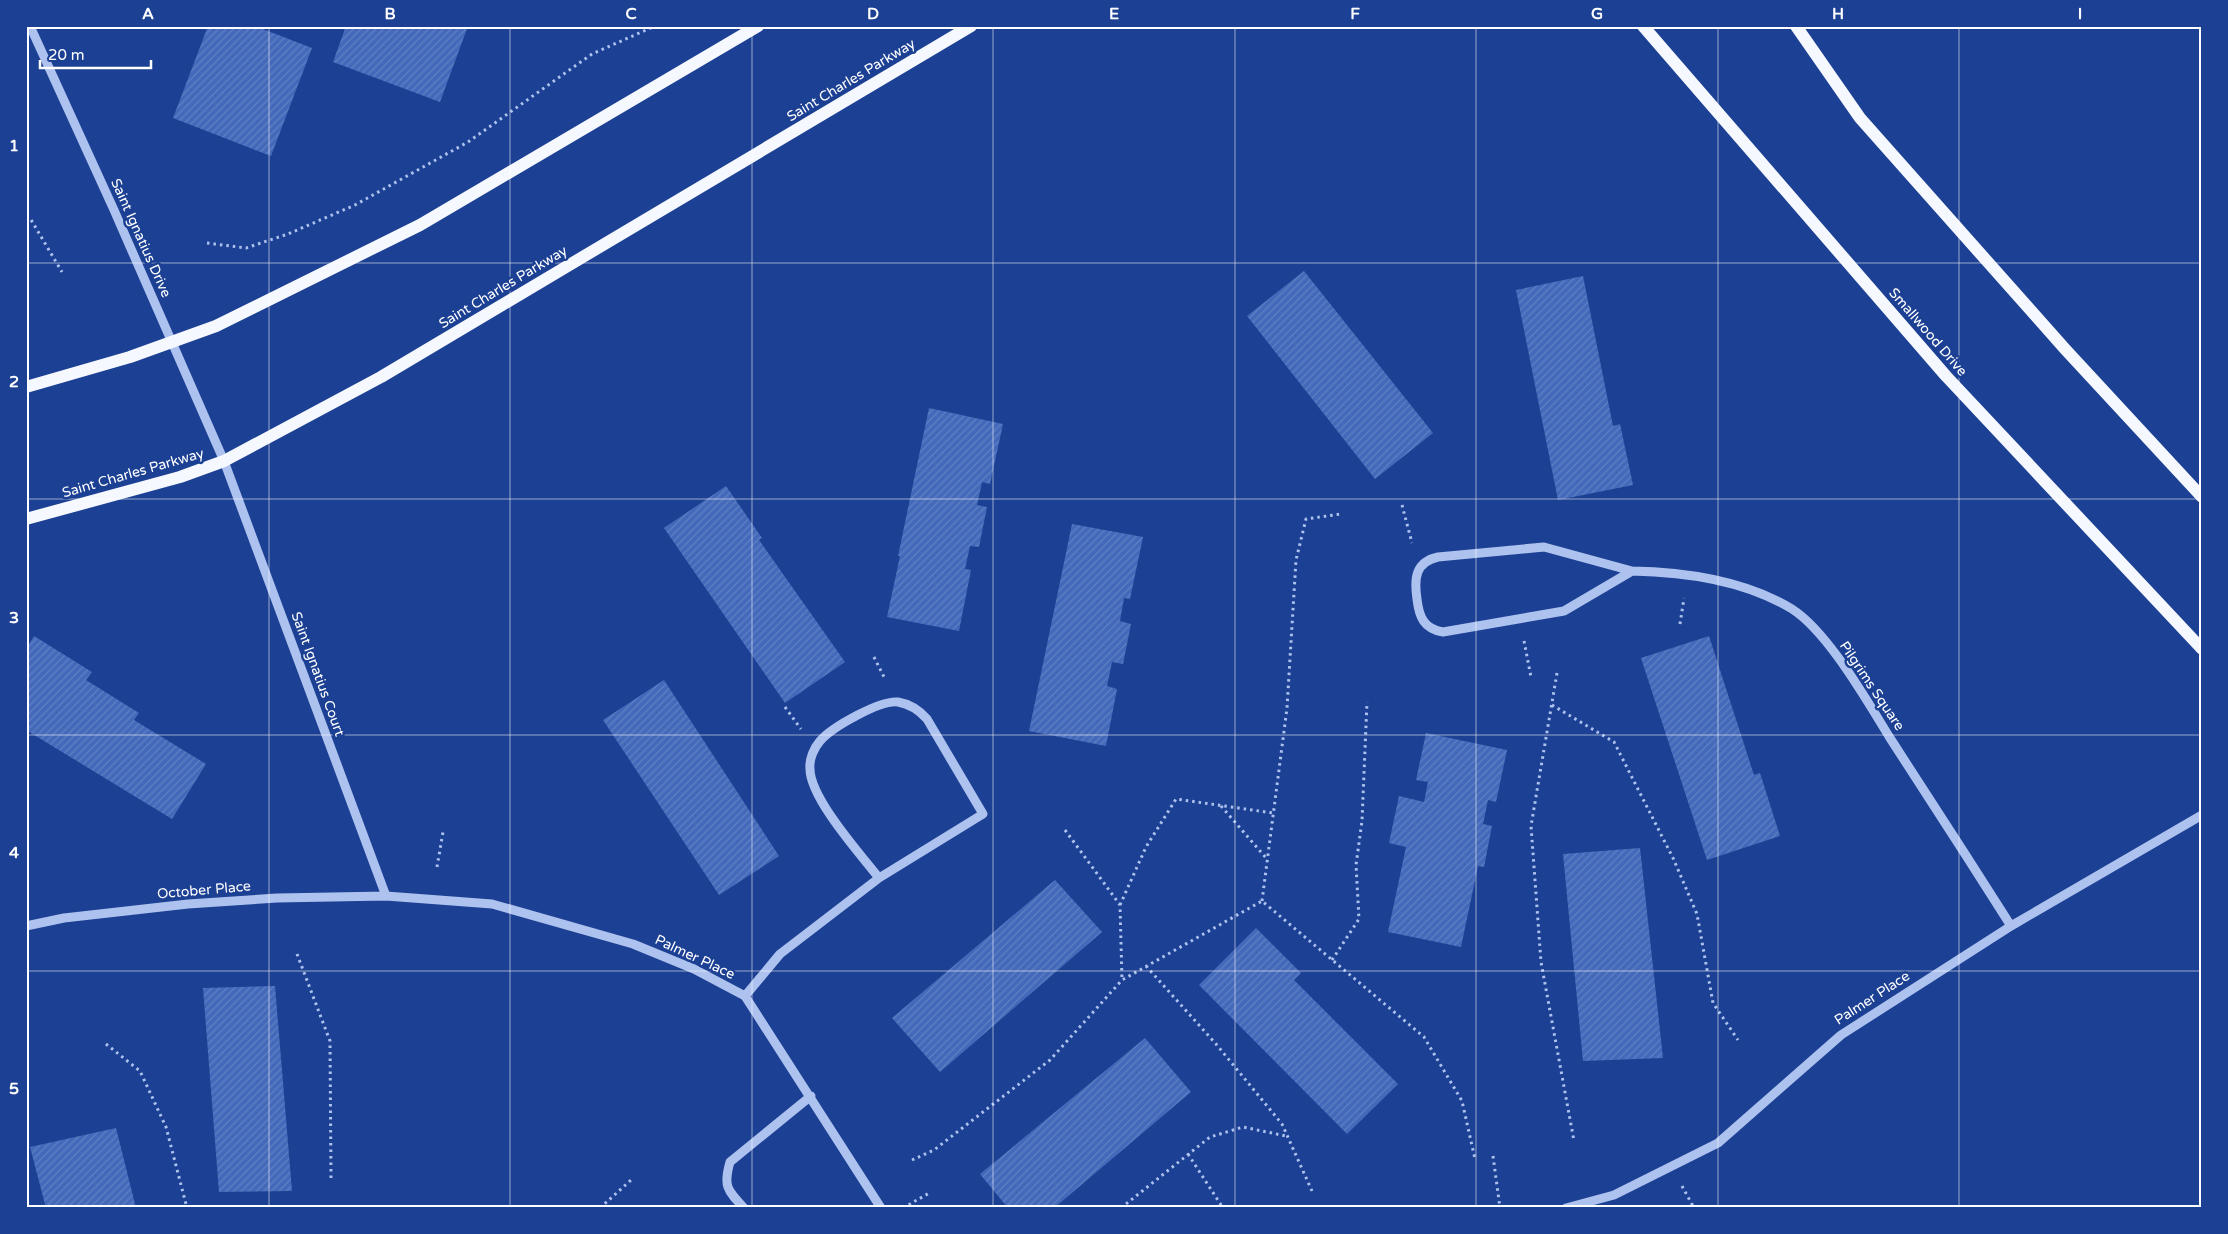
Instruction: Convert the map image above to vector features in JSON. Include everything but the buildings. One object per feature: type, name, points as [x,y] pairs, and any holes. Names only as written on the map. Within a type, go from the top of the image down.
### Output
[{"type":"main road","points":[[26,387],[130,357],[216,326],[420,225],[758,26]]},
{"type":"main road","name":"Saint Charles Parkway","points":[[26,519],[180,477],[224,461],[382,377],[971,26]]},
{"type":"main road","points":[[1796,26],[1860,118],[2065,349],[2202,496]]},
{"type":"main road","name":"Smallwood Drive","points":[[1644,27],[1946,376],[2202,649]]},
{"type":"street","name":"Saint Ignatius Drive","points":[[30,26],[114,210],[224,461]]},
{"type":"street","name":"Saint Ignatius Court","points":[[224,461],[386,896]]},
{"type":"street","name":"Pilgrims Square","points":[[1419,568],[1424,563],[1438,557],[1544,547],[1632,571],[1665,572],[1704,578],[1760,593],[1793,610],[1816,631],[1850,675],[2011,926]]},
{"type":"street","points":[[1419,568],[1415,584],[1419,614],[1424,623],[1433,630],[1443,632],[1564,611],[1632,571]]},
{"type":"street","points":[[745,996],[780,954],[879,878],[983,814],[927,719],[919,710],[897,702],[874,706],[826,736],[815,749],[810,769],[811,779],[825,807],[879,878]]},
{"type":"street","name":"Palmer Place","points":[[1566,1208],[1614,1195],[1718,1143],[1841,1035],[2011,926],[2202,816]]},
{"type":"street","name":"October Place","points":[[26,926],[64,918],[188,904],[277,898],[386,896]]},
{"type":"street","name":"Palmer Place","points":[[386,896],[492,904],[572,926],[633,944],[694,969],[745,996],[811,1096],[881,1208]]},
{"type":"street","points":[[744,1208],[729,1192],[725,1178],[730,1162],[811,1096]]},
{"type":"path","points":[[208,243],[246,248],[288,234],[355,205],[468,142],[592,54],[655,26]]},
{"type":"path","points":[[26,218],[30,218],[62,272]]},
{"type":"path","points":[[1402,505],[1419,568]]},
{"type":"path","points":[[1262,901],[1287,708],[1296,560],[1306,519],[1341,514]]},
{"type":"path","points":[[1521,619],[1531,677]]},
{"type":"path","points":[[1557,673],[1531,826],[1541,962],[1574,1141]]},
{"type":"path","points":[[1332,960],[1359,919],[1356,865],[1362,821],[1367,702]]},
{"type":"path","points":[[1552,705],[1614,742],[1674,858],[1698,914],[1713,1003],[1738,1040]]},
{"type":"path","points":[[1122,980],[1120,905],[1146,847],[1176,799],[1273,813]]},
{"type":"path","points":[[1221,806],[1267,860]]},
{"type":"path","points":[[1066,830],[1120,905]]},
{"type":"path","points":[[437,867],[443,832]]},
{"type":"path","points":[[1262,901],[1424,1037],[1462,1100],[1475,1159]]},
{"type":"path","points":[[912,1160],[934,1150],[1050,1060],[1122,980],[1262,901]]},
{"type":"path","points":[[297,954],[330,1042],[331,1178]]},
{"type":"path","points":[[1146,966],[1282,1124],[1312,1192]]},
{"type":"path","points":[[106,1044],[140,1071],[166,1127],[187,1208]]},
{"type":"path","points":[[1122,1208],[1210,1137],[1243,1127],[1287,1136]]},
{"type":"path","points":[[1188,1154],[1223,1208]]},
{"type":"path","points":[[1493,1156],[1500,1208]]},
{"type":"path","points":[[600,1208],[630,1180]]},
{"type":"path","points":[[904,1208],[931,1192]]}]
